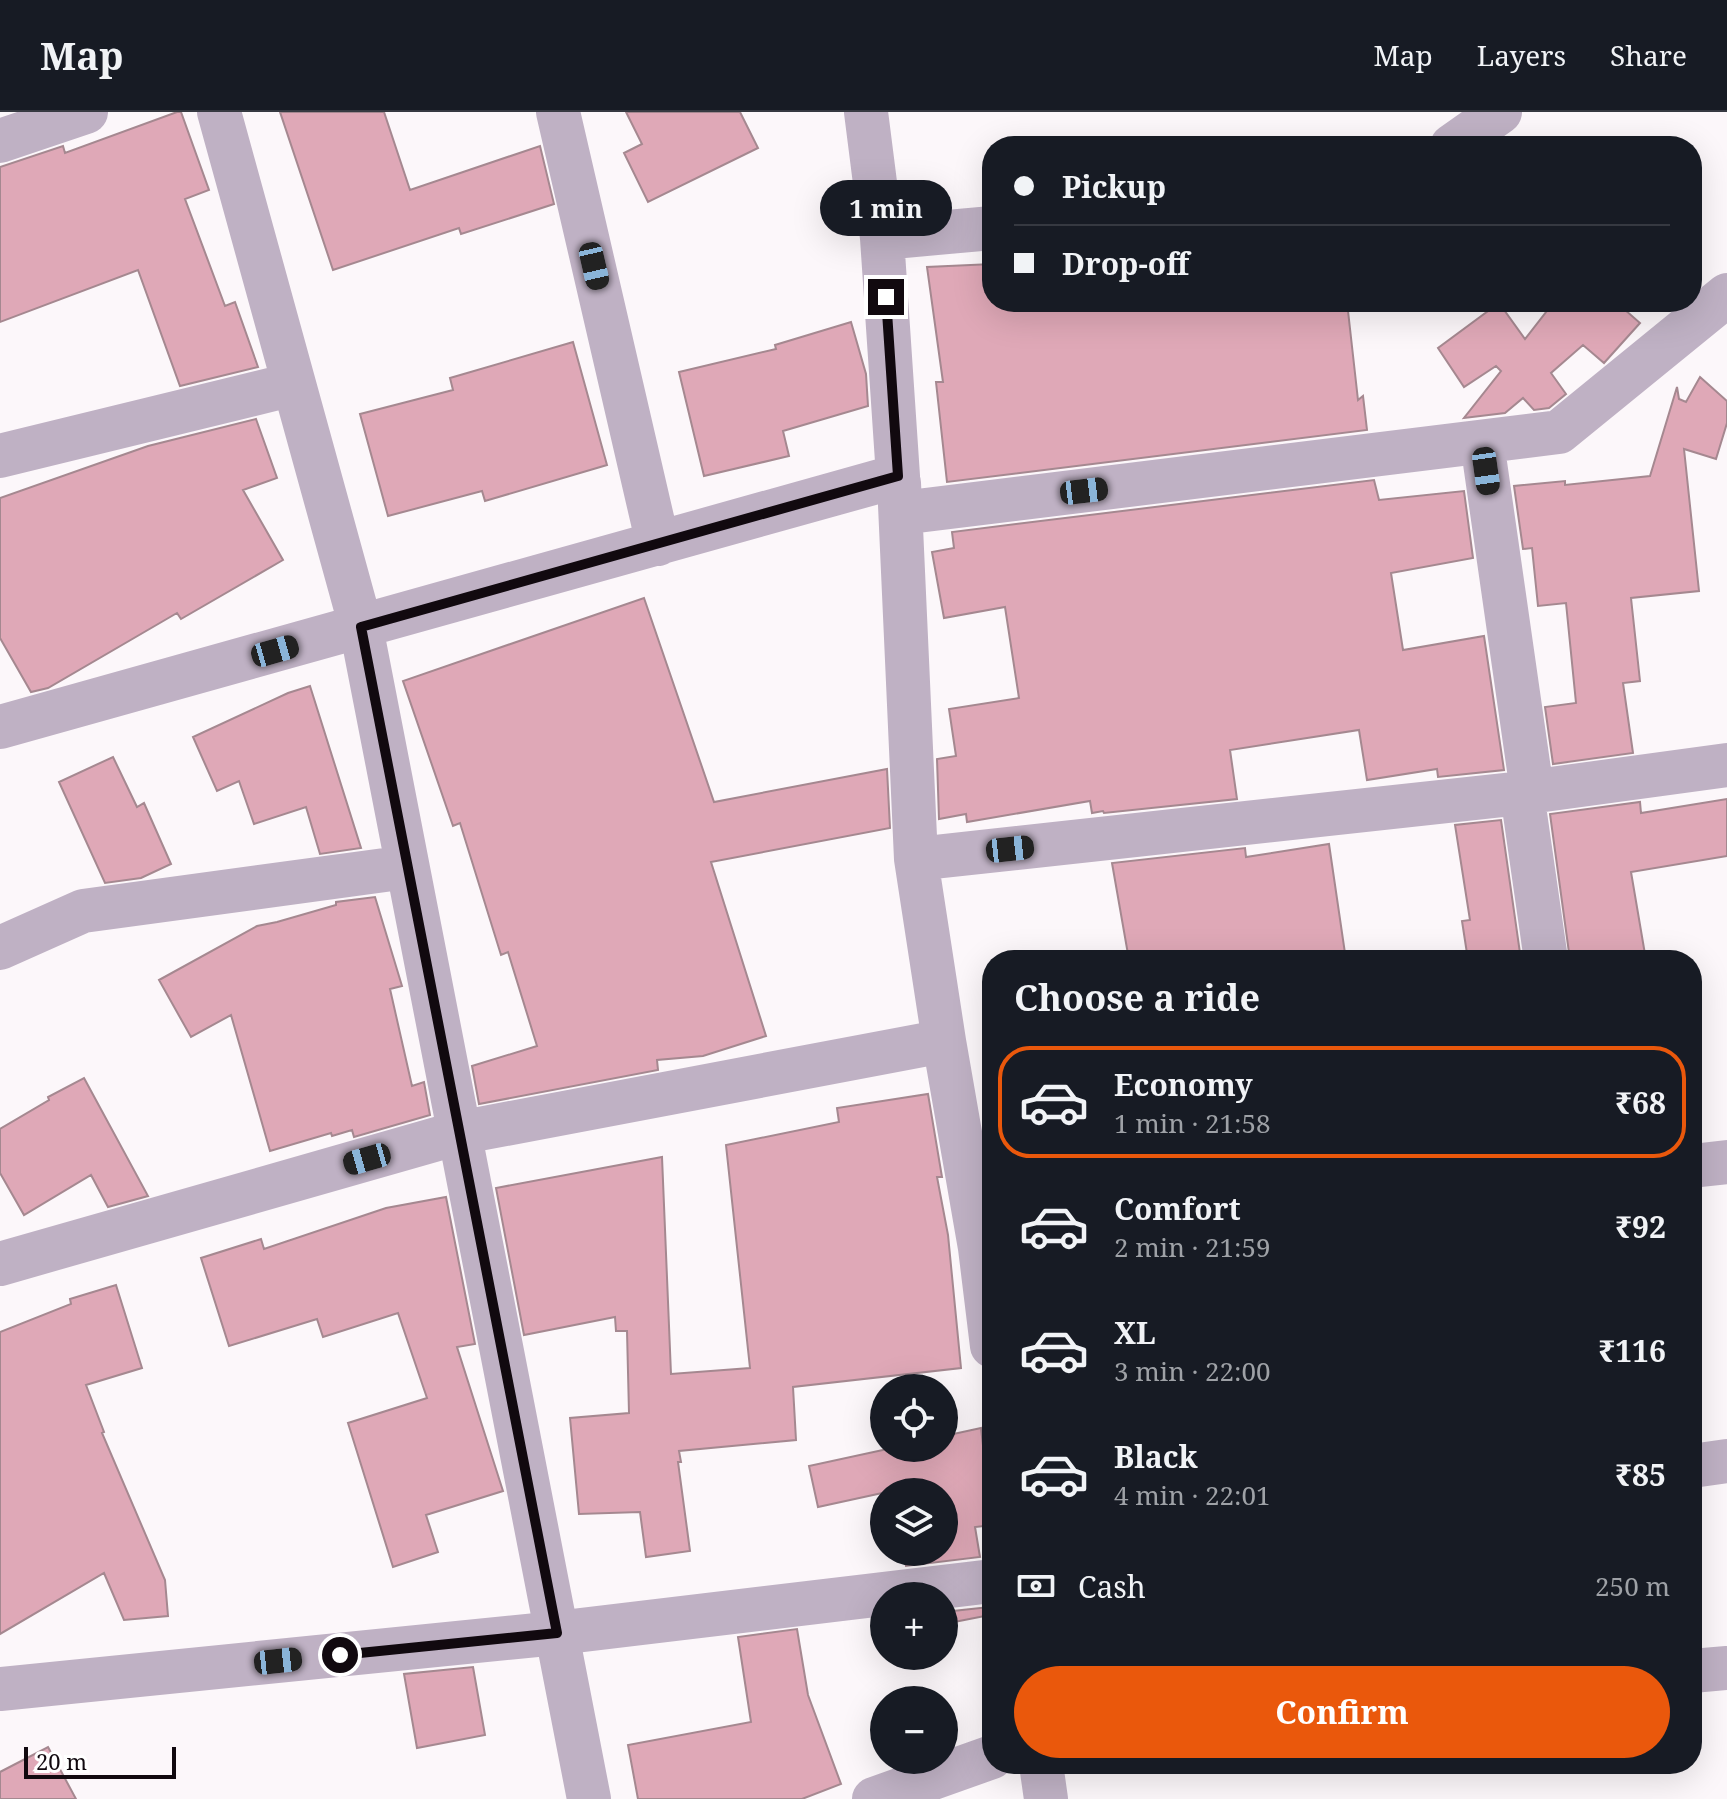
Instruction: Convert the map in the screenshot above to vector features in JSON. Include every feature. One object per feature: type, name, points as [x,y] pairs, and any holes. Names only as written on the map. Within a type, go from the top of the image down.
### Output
[{"type":"street","points":[[2,136],[86,112]]},
{"type":"street","points":[[219,112],[361,627],[589,1799]]},
{"type":"street","points":[[558,112],[658,544]]},
{"type":"street","points":[[1466,136],[1500,112]]},
{"type":"street","points":[[863,115],[882,238],[900,495],[916,859],[944,1041],[982,1228]]},
{"type":"street","points":[[882,238],[982,229]]},
{"type":"street","points":[[0,727],[658,544],[900,495],[1482,442],[1559,432],[1727,295]]},
{"type":"street","points":[[0,456],[294,384]]},
{"type":"street","points":[[1482,442],[1545,950]]},
{"type":"street","points":[[916,859],[1527,792],[1727,765]]},
{"type":"street","points":[[0,948],[83,911],[407,867]]},
{"type":"street","points":[[0,1264],[458,1133],[944,1041]]},
{"type":"street","points":[[1702,1165],[1727,1162]]},
{"type":"street","points":[[1702,1465],[1727,1461]]},
{"type":"street","points":[[0,1689],[557,1633],[982,1582]]},
{"type":"street","points":[[1702,1670],[1727,1668]]},
{"type":"street","points":[[874,1799],[982,1761]]},
{"type":"street","points":[[1042,1774],[1046,1799]]},
{"type":"building","points":[[181,112],[209,190],[185,199],[225,306],[235,302],[258,367],[180,386],[138,270],[0,322],[0,167],[63,146],[65,153]]},
{"type":"building","points":[[280,112],[384,112],[410,190],[540,146],[554,204],[461,234],[459,228],[333,270]]},
{"type":"building","points":[[626,112],[740,112],[758,148],[648,202],[624,153],[642,144]]},
{"type":"building","points":[[982,264],[982,312],[1348,312],[1358,400],[1363,396],[1367,430],[947,482],[936,382],[943,382],[927,267]]},
{"type":"building","points":[[1487,312],[1506,312],[1525,339],[1546,312],[1627,312],[1640,323],[1604,363],[1583,345],[1551,373],[1566,394],[1549,408],[1534,410],[1523,398],[1505,413],[1464,418],[1501,371],[1496,366],[1464,387],[1438,348]]},
{"type":"building","points":[[851,322],[866,374],[868,406],[783,431],[789,456],[704,476],[679,372],[776,349],[775,345]]},
{"type":"building","points":[[573,342],[607,465],[485,501],[482,491],[388,516],[360,414],[453,390],[450,378]]},
{"type":"building","points":[[1700,377],[1727,401],[1727,423],[1716,459],[1684,449],[1699,591],[1631,598],[1640,681],[1623,683],[1633,753],[1553,764],[1545,707],[1576,703],[1566,603],[1538,606],[1532,548],[1523,549],[1514,486],[1565,481],[1565,485],[1650,476],[1677,387],[1679,399],[1686,402]]},
{"type":"building","points":[[256,419],[277,478],[243,490],[283,560],[181,619],[177,613],[48,688],[31,692],[0,638],[0,498],[148,446]]},
{"type":"building","points":[[1374,480],[1379,500],[1464,491],[1473,558],[1391,573],[1403,650],[1484,636],[1504,770],[1438,777],[1437,769],[1367,780],[1359,730],[1230,750],[1237,799],[1104,813],[1092,813],[1090,801],[967,822],[966,814],[939,819],[937,759],[956,756],[949,709],[1019,698],[1005,607],[944,618],[932,552],[954,548],[952,532]]},
{"type":"building","points":[[644,598],[714,802],[887,769],[890,828],[711,862],[766,1036],[703,1056],[657,1060],[658,1070],[479,1104],[472,1066],[537,1046],[508,952],[501,955],[460,823],[453,826],[403,681]]},
{"type":"building","points":[[310,686],[361,848],[320,854],[306,807],[254,824],[239,781],[217,791],[193,737]]},
{"type":"building","points":[[113,757],[137,807],[144,803],[171,864],[141,878],[105,883],[59,782]]},
{"type":"building","points":[[1727,799],[1727,856],[1631,872],[1644,950],[1569,950],[1550,814],[1640,802],[1641,813]]},
{"type":"building","points":[[1501,820],[1520,950],[1466,950],[1462,921],[1470,920],[1455,825]]},
{"type":"building","points":[[1329,844],[1345,950],[1127,950],[1112,863],[1245,848],[1246,857]]},
{"type":"building","points":[[375,897],[402,986],[390,989],[412,1086],[424,1082],[430,1115],[354,1137],[352,1130],[332,1136],[331,1133],[270,1151],[231,1015],[191,1037],[159,980],[257,926],[336,905],[336,902]]},
{"type":"building","points":[[84,1078],[148,1196],[108,1207],[91,1175],[24,1215],[0,1173],[0,1129],[49,1100],[48,1097]]},
{"type":"building","points":[[928,1094],[942,1177],[937,1177],[948,1235],[961,1368],[908,1374],[870,1374],[870,1378],[793,1387],[796,1440],[679,1451],[690,1551],[646,1557],[640,1512],[579,1514],[570,1418],[629,1413],[627,1331],[616,1331],[615,1317],[524,1335],[496,1188],[662,1157],[671,1374],[750,1368],[726,1145],[839,1122],[837,1108]]},
{"type":"building","points":[[446,1197],[475,1344],[457,1347],[503,1491],[426,1515],[438,1552],[393,1567],[348,1423],[427,1398],[398,1313],[323,1337],[317,1319],[229,1346],[201,1258],[261,1239],[264,1249],[386,1208]]},
{"type":"building","points":[[116,1285],[142,1368],[86,1385],[102,1433],[165,1580],[168,1616],[124,1620],[104,1573],[0,1634],[0,1332],[71,1304],[70,1299]]},
{"type":"building","points":[[981,1428],[982,1526],[975,1527],[980,1557],[958,1560],[958,1478],[870,1478],[870,1496],[818,1507],[809,1466],[870,1453],[870,1462],[958,1462],[958,1433]]},
{"type":"building","points":[[982,1608],[982,1617],[958,1621],[958,1610]]},
{"type":"building","points":[[797,1629],[808,1695],[841,1784],[802,1799],[638,1799],[628,1745],[751,1722],[738,1637]]},
{"type":"building","points":[[473,1667],[485,1735],[417,1748],[404,1674]]},
{"type":"building","points":[[48,1747],[76,1799],[0,1799],[0,1772]]},
{"type":"route","points":[[340,1655],[557,1633],[361,627],[898,476],[886,297]]}]
